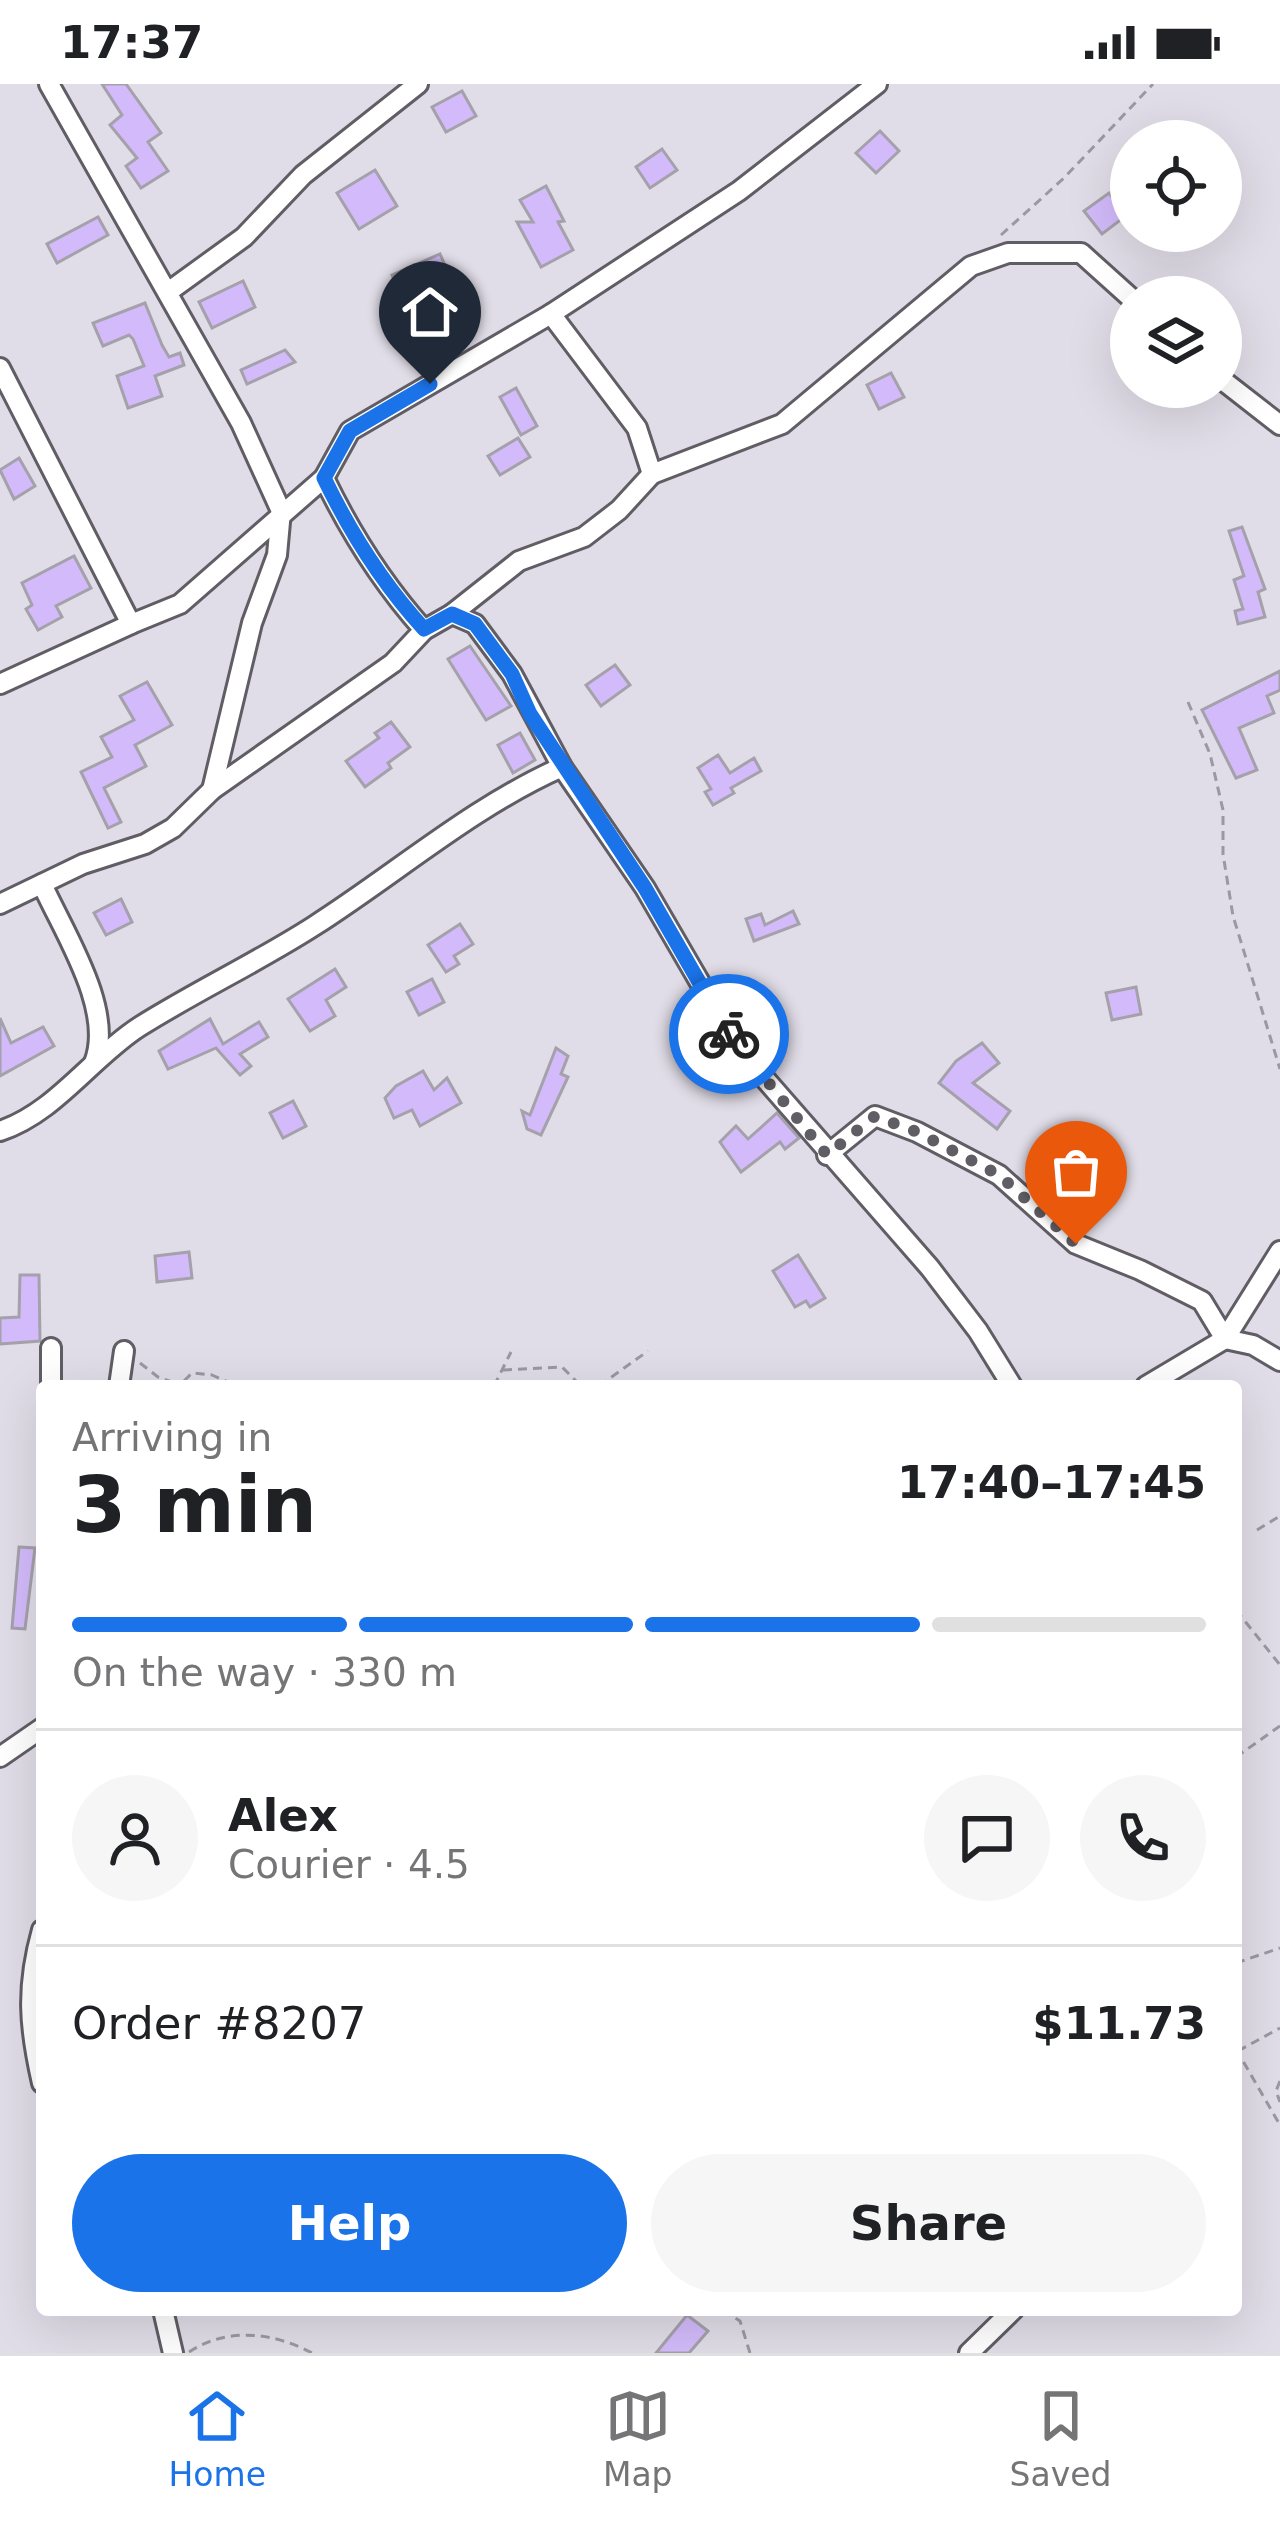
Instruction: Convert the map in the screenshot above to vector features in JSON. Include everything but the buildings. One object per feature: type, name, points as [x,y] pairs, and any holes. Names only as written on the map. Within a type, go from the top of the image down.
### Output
[{"type":"street","points":[[49,84],[241,422],[281,511],[277,555],[252,623],[212,790]]},
{"type":"street","points":[[168,292],[244,237],[303,175],[418,84]]},
{"type":"street","points":[[0,684],[180,604],[324,478],[350,431],[551,314],[739,191],[877,84]]},
{"type":"street","points":[[0,904],[173,828],[212,790],[393,663],[424,629],[452,614],[519,561],[584,537],[620,510],[652,474],[782,424],[970,266],[1008,253],[1081,253],[1110,279]]},
{"type":"street","points":[[551,314],[637,428],[652,474]]},
{"type":"street","points":[[0,368],[131,624]]},
{"type":"street","points":[[1242,395],[1280,425]]},
{"type":"street","points":[[324,478],[353,537],[392,594],[424,629]]},
{"type":"street","points":[[452,614],[475,624],[512,674],[562,767],[645,888],[738,1048],[930,1268],[979,1330],[1008,1380]]},
{"type":"street","points":[[0,1131],[24,1123],[136,1029],[313,926],[470,818],[562,767]]},
{"type":"street","points":[[42,884],[96,1002],[100,1047],[94,1063]]},
{"type":"street","points":[[827,1155],[875,1116],[917,1132],[999,1175],[1076,1244],[1202,1301],[1226,1339],[1253,1345],[1280,1361]]},
{"type":"street","points":[[1156,1380],[1226,1339],[1280,1251]]},
{"type":"street","points":[[51,1348],[51,1380]]},
{"type":"street","points":[[120,1380],[124,1351]]},
{"type":"street","points":[[0,1757],[36,1732]]},
{"type":"street","points":[[36,1958],[29,2026],[36,2057]]},
{"type":"street","points":[[165,2316],[173,2353]]},
{"type":"street","points":[[969,2353],[1007,2316]]},
{"type":"path","points":[[999,237],[1064,178],[1154,84]]},
{"type":"path","points":[[1188,703],[1210,754],[1223,810],[1223,854],[1233,916],[1280,1069]]},
{"type":"path","points":[[124,1351],[169,1380]]},
{"type":"path","points":[[497,1380],[511,1352]]},
{"type":"path","points":[[607,1380],[648,1352]]},
{"type":"path","points":[[503,1370],[562,1367],[575,1380]]},
{"type":"path","points":[[186,1380],[192,1373],[223,1380]]},
{"type":"path","points":[[1257,1531],[1280,1516]]},
{"type":"path","points":[[1242,1618],[1280,1665]]},
{"type":"path","points":[[1242,1753],[1280,1726]]},
{"type":"path","points":[[1242,1961],[1280,1948]]},
{"type":"path","points":[[1242,2047],[1280,2028]]},
{"type":"path","points":[[1242,2059],[1280,2125]]},
{"type":"path","points":[[1280,2081],[1276,2091],[1280,2102]]},
{"type":"path","points":[[732,2316],[740,2321],[750,2353]]},
{"type":"path","points":[[188,2353],[206,2341],[240,2334],[285,2340],[312,2353]]},
{"type":"way so far","points":[[729,1034],[827,1155],[875,1116],[999,1175],[1076,1244]]},
{"type":"route","points":[[430,384],[350,431],[324,478],[353,537],[392,594],[424,629],[452,614],[475,624],[512,674],[530,714],[645,888],[729,1034]]}]
